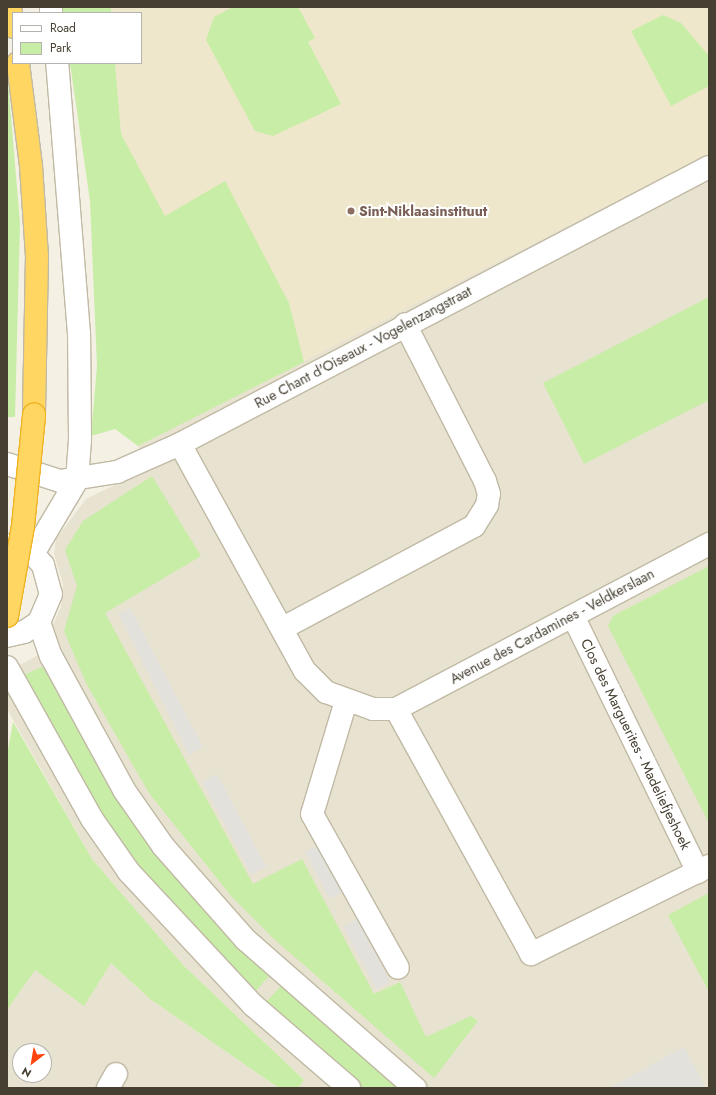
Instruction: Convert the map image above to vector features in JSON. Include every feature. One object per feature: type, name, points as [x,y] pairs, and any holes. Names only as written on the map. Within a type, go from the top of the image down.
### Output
[{"type":"highway","points":[[10,7],[12,20]]},
{"type":"highway","points":[[7,616],[23,526],[34,414],[38,334],[35,229],[18,64]]},
{"type":"street","points":[[33,554],[77,480],[79,334],[57,64]]},
{"type":"street","name":"Rue Chant d'Oiseaux - Vogelenzangstraat","points":[[7,464],[45,479],[77,480],[117,472],[180,444],[405,324],[709,167]]},
{"type":"street","points":[[283,628],[474,526],[487,505],[489,494],[485,480],[405,324]]},
{"type":"street","points":[[180,444],[283,628],[305,672],[326,692],[346,701],[373,709],[396,709],[531,954],[704,869]]},
{"type":"street","points":[[7,542],[33,554],[43,565],[50,587],[47,609],[39,622],[24,632],[7,636]]},
{"type":"street","name":"Avenue des Cardamines - Veldkerslaan","points":[[396,709],[709,544]]},
{"type":"street","name":"Clos des Marguerites - Madeliefjeshoek","points":[[573,616],[704,869]]},
{"type":"street","points":[[39,622],[51,656],[124,790],[164,846],[246,940],[415,1088]]},
{"type":"street","points":[[7,667],[92,819],[129,872],[253,1004],[344,1086]]},
{"type":"street","points":[[346,701],[312,814],[398,968]]},
{"type":"shaded area","name":"Sint-Niklaasinstituut","points":[[105,7],[709,7],[709,153],[138,446],[100,64],[142,64],[142,12],[104,12]]},
{"type":"shaded area","points":[[709,153],[709,1088],[298,1088],[304,1080],[184,966],[92,859],[7,709],[7,672],[58,644],[52,627],[61,607],[63,584],[54,554],[56,539],[86,499],[148,469],[138,446]]},
{"type":"shaded area","points":[[130,608],[203,747],[189,755],[118,614]]},
{"type":"shaded area","points":[[217,774],[266,867],[251,875],[202,782]]},
{"type":"shaded area","points":[[318,845],[343,892],[330,899],[305,852]]},
{"type":"shaded area","points":[[357,919],[390,982],[376,989],[343,927]]},
{"type":"shaded area","points":[[111,963],[150,999],[279,1088],[7,1088],[7,1010],[35,969]]},
{"type":"shaded area","points":[[684,1047],[706,1088],[608,1088],[624,1080]]},
{"type":"green space","points":[[61,7],[111,7],[111,12],[61,12]]},
{"type":"green space","points":[[233,7],[298,7],[315,38],[308,42],[341,104],[273,136],[255,131],[206,40],[214,17]]},
{"type":"green space","points":[[663,15],[681,23],[709,56],[709,86],[671,106],[631,31]]},
{"type":"green space","points":[[70,64],[115,64],[121,134],[165,216],[225,181],[289,303],[304,362],[138,446],[115,429],[91,436],[97,366],[90,201]]},
{"type":"green space","points":[[7,70],[20,223],[15,417],[7,417]]},
{"type":"green space","points":[[709,297],[709,400],[584,464],[543,383]]},
{"type":"green space","points":[[152,476],[201,556],[105,613],[253,884],[302,859],[374,994],[400,982],[426,1037],[471,1016],[478,1021],[434,1078],[274,939],[231,896],[149,793],[86,683],[64,631],[77,586],[65,550],[83,521]]},
{"type":"green space","points":[[709,566],[709,823],[608,626],[613,616]]},
{"type":"green space","points":[[46,665],[86,740],[271,974],[252,995],[208,951],[113,836],[24,675]]},
{"type":"green space","points":[[13,722],[92,859],[184,966],[304,1080],[298,1088],[279,1088],[150,999],[111,963],[84,1006],[35,970],[7,1010],[7,755]]},
{"type":"green space","points":[[709,893],[709,992],[668,915]]},
{"type":"green space","points":[[283,984],[405,1088],[357,1088],[263,1005]]},
{"type":"place","name":"Sint-Niklaasinstituut","points":[[351,211]]}]
